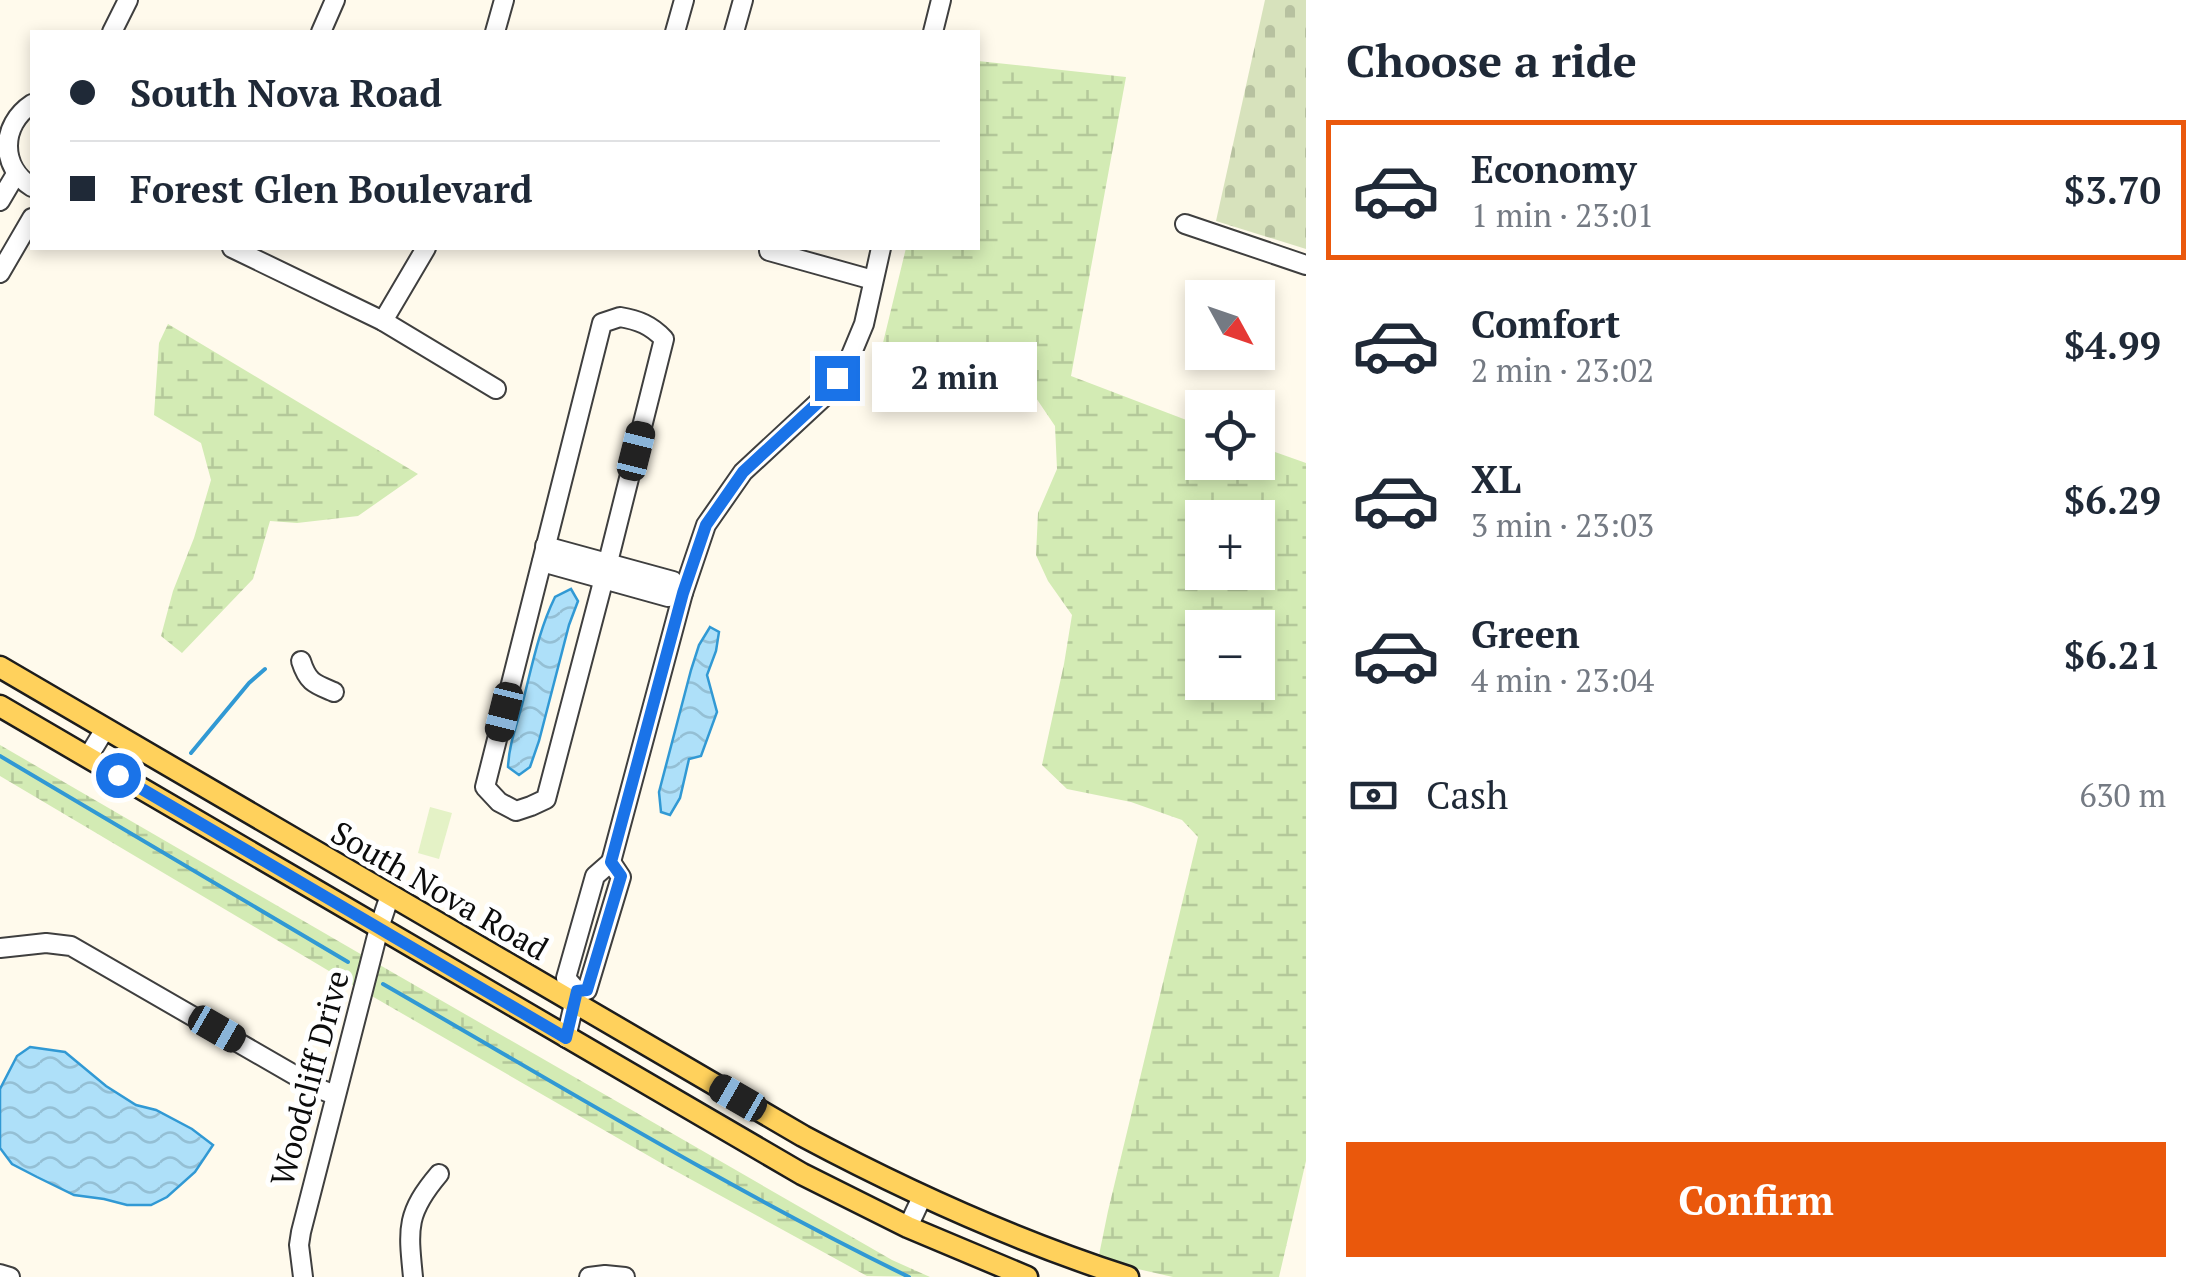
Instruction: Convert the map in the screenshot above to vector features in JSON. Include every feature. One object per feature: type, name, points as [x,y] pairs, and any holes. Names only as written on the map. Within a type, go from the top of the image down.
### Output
[{"type":"main road","name":"South Nova Road","points":[[0,667],[390,895],[576,997],[803,1136],[922,1197],[1017,1238],[1128,1277]]},
{"type":"main road","name":"South Nova Road","points":[[0,706],[802,1174],[908,1227],[1026,1277]]},
{"type":"street","points":[[113,30],[128,0]]},
{"type":"street","points":[[322,30],[335,0]]},
{"type":"street","points":[[496,30],[504,0]]},
{"type":"street","points":[[676,30],[684,0]]},
{"type":"street","points":[[735,30],[743,0]]},
{"type":"street","points":[[934,30],[941,0]]},
{"type":"street","points":[[30,106],[7,119],[8,158],[16,174],[30,186]]},
{"type":"street","points":[[0,201],[16,174]]},
{"type":"street","points":[[0,273],[30,221]]},
{"type":"street","points":[[1186,224],[1306,265]]},
{"type":"street","points":[[236,250],[382,321],[496,389]]},
{"type":"street","points":[[382,321],[425,250]]},
{"type":"street","points":[[769,250],[874,280]]},
{"type":"street","points":[[566,1038],[576,997],[587,990],[621,876],[611,862],[683,593],[706,525],[743,472],[825,396],[848,360],[864,324],[881,250]]},
{"type":"street","points":[[620,317],[638,320],[664,339],[606,570],[546,798],[516,810],[500,802],[485,787],[602,323],[620,317]]},
{"type":"street","points":[[544,554],[673,581],[683,593]]},
{"type":"street","points":[[301,662],[312,682],[334,692]]},
{"type":"street","points":[[88,758],[105,729]]},
{"type":"street","name":"Woodcliff Drive","points":[[303,1277],[300,1232],[390,895]]},
{"type":"street","points":[[0,948],[46,942],[83,952],[335,1095]]},
{"type":"street","points":[[413,1277],[412,1216],[439,1174]]},
{"type":"street","points":[[908,1227],[922,1197]]},
{"type":"street","points":[[0,1274],[10,1277]]},
{"type":"street","points":[[589,1277],[625,1277]]},
{"type":"green space","points":[[1265,0],[1306,0],[1306,249],[1216,221]]},
{"type":"green space","points":[[980,61],[1126,77],[1071,376],[1185,420],[1185,480],[1275,480],[1275,452],[1306,463],[1306,1161],[1279,1277],[1173,1277],[1098,1260],[1198,837],[1182,820],[1131,802],[1067,789],[1042,765],[1072,615],[1048,581],[1036,555],[1038,513],[1057,469],[1055,426],[1032,392],[881,351],[906,250],[980,250]]},
{"type":"green space","points":[[168,324],[418,474],[358,516],[297,523],[270,521],[253,579],[182,653],[161,636],[211,480],[201,443],[154,415],[159,343]]},
{"type":"green space","points":[[0,745],[364,956],[356,987],[0,776]]},
{"type":"green space","points":[[430,807],[452,813],[439,859],[418,853]]},
{"type":"green space","points":[[378,964],[892,1260],[930,1277],[867,1276],[661,1163],[370,995]]},
{"type":"water","points":[[571,589],[578,601],[539,741],[530,767],[519,775],[508,767],[509,759],[536,650],[555,597]]},
{"type":"water","points":[[710,627],[719,632],[707,675],[717,712],[701,756],[689,759],[680,798],[670,815],[661,812],[659,792],[691,670]]},
{"type":"water","points":[[30,1047],[65,1052],[136,1105],[156,1110],[213,1145],[195,1172],[167,1197],[151,1205],[127,1205],[74,1195],[12,1164],[0,1148],[0,1089],[17,1056]]},
{"type":"waterway","points":[[191,753],[265,669]]},
{"type":"waterway","points":[[0,756],[348,962]]},
{"type":"waterway","points":[[383,984],[709,1172],[909,1277]]},
{"type":"route","points":[[118,775],[566,1038],[577,991],[587,990],[621,876],[611,862],[683,593],[706,525],[743,472],[825,396],[837,378]]}]
